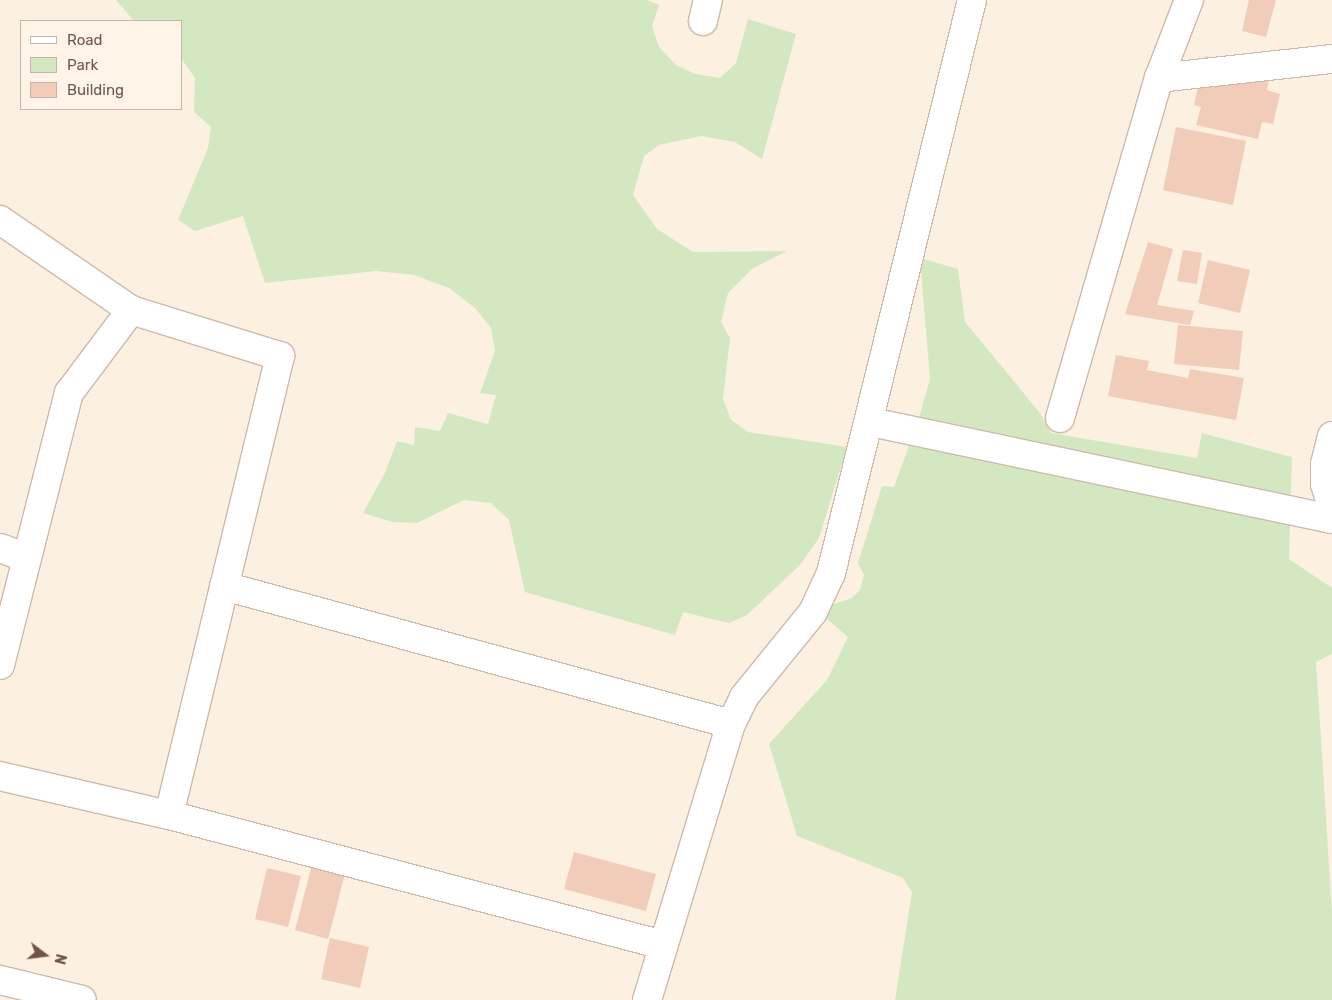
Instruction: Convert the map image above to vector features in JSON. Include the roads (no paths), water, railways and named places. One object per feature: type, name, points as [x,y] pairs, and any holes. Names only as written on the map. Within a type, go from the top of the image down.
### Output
[{"type":"street","points":[[647,1000],[730,724],[744,697],[813,612],[827,581],[870,422],[972,0]]},
{"type":"street","points":[[1060,418],[1160,78],[1189,0]]},
{"type":"street","points":[[1160,78],[1332,59]]},
{"type":"street","points":[[0,220],[131,310],[280,356],[169,816]]},
{"type":"street","points":[[0,665],[13,553],[69,394],[131,310]]},
{"type":"street","points":[[870,422],[1332,519]]},
{"type":"street","points":[[1332,436],[1325,464],[1325,484],[1332,507]]},
{"type":"street","points":[[224,586],[730,724]]},
{"type":"street","points":[[0,776],[169,816],[663,945]]},
{"type":"street","points":[[0,980],[82,1000]]}]
